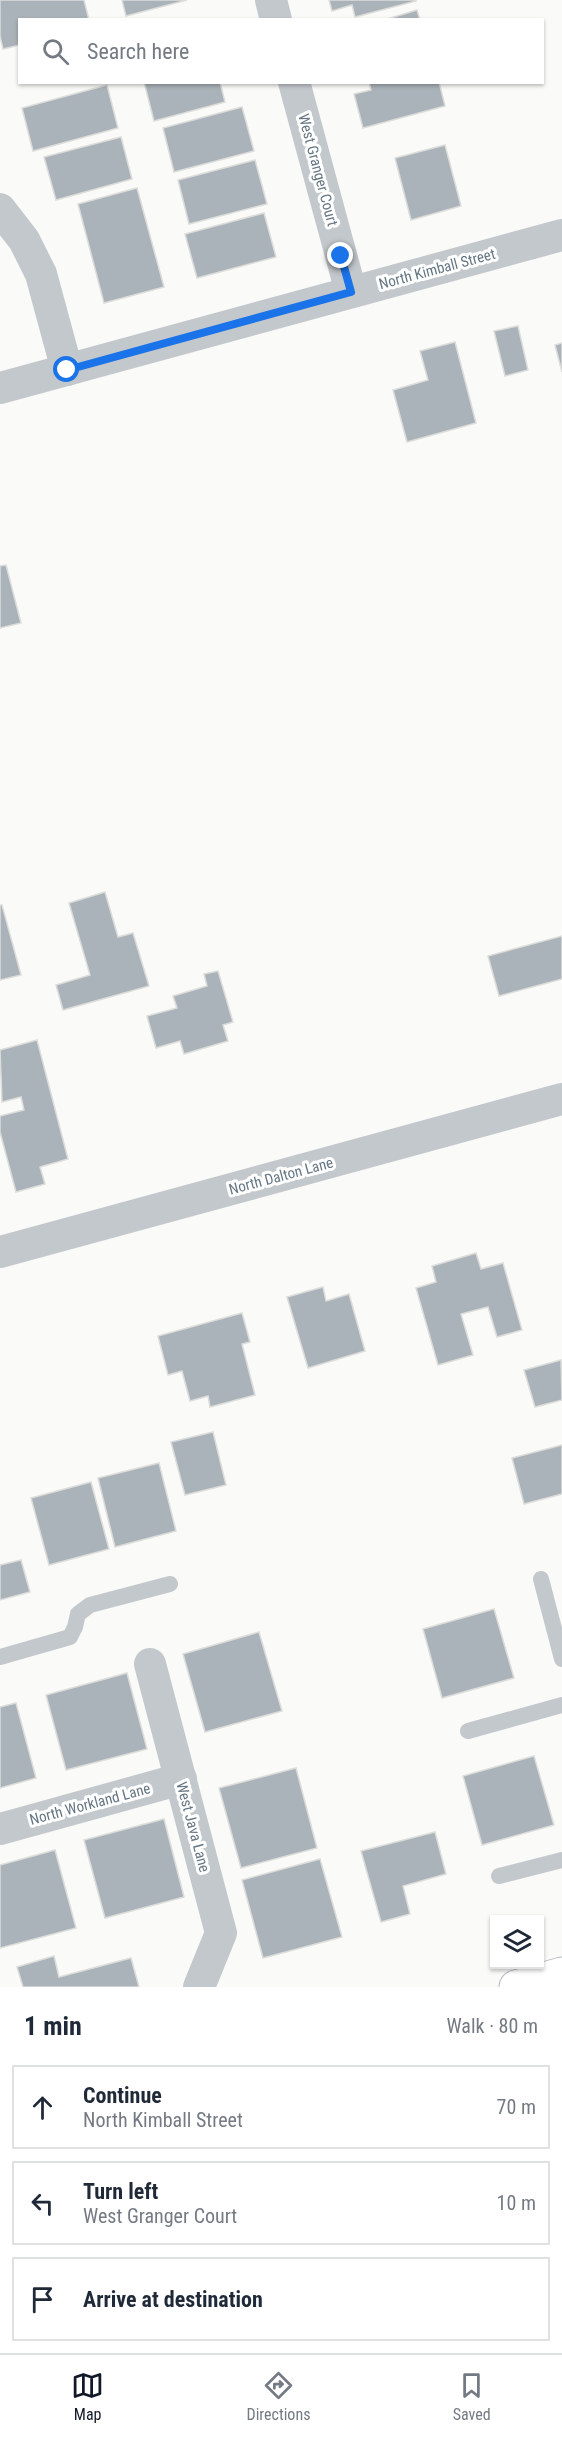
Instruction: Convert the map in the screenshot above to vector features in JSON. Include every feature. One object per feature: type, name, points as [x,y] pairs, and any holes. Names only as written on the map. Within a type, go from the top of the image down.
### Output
[{"type":"main road","points":[[516,1987],[562,1974]]},
{"type":"street","name":"West Granger Court","points":[[295,84],[351,292]]},
{"type":"street","points":[[0,209],[24,240],[41,274],[67,370]]},
{"type":"street","name":"North Kimball Street","points":[[0,388],[562,235]]},
{"type":"street","name":"North Dalton Lane","points":[[0,1252],[562,1099]]},
{"type":"street","name":"West Java Lane","points":[[150,1664],[221,1933],[199,1987]]},
{"type":"street","name":"North Workland Lane","points":[[0,1829],[181,1779]]},
{"type":"lane","points":[[541,1579],[562,1659]]},
{"type":"lane","points":[[0,1658],[70,1637],[78,1614],[90,1605],[170,1584]]},
{"type":"lane","points":[[468,1731],[562,1705]]},
{"type":"lane","points":[[499,1876],[562,1860]]},
{"type":"building","points":[[0,0],[84,0],[88,18],[18,18],[18,45],[3,49],[0,36]]},
{"type":"building","points":[[122,0],[187,0],[126,16]]},
{"type":"building","points":[[329,0],[416,1],[355,17],[352,5],[332,11]]},
{"type":"building","points":[[417,10],[419,18],[391,18]]},
{"type":"building","points":[[145,84],[220,84],[225,102],[154,121]]},
{"type":"building","points":[[370,84],[440,84],[445,106],[363,128],[354,94],[371,90]]},
{"type":"building","points":[[107,85],[118,128],[33,151],[22,108]]},
{"type":"building","points":[[242,107],[254,151],[174,172],[163,128]]},
{"type":"building","points":[[121,137],[132,179],[56,200],[44,157]]},
{"type":"building","points":[[445,145],[461,206],[411,220],[395,158]]},
{"type":"building","points":[[255,160],[267,204],[189,224],[178,180]]},
{"type":"building","points":[[137,188],[164,287],[104,303],[78,204]]},
{"type":"building","points":[[264,213],[276,257],[197,278],[185,234]]},
{"type":"building","points":[[518,326],[528,370],[505,376],[494,331]]},
{"type":"building","points":[[455,342],[476,423],[407,442],[393,390],[428,380],[420,351]]},
{"type":"building","points":[[562,343],[562,372],[555,345]]},
{"type":"building","points":[[6,565],[21,623],[0,628],[0,566]]},
{"type":"building","points":[[105,892],[118,937],[133,933],[149,986],[63,1010],[56,985],[90,975],[69,903]]},
{"type":"building","points":[[0,905],[2,905],[21,975],[0,980]]},
{"type":"building","points":[[562,936],[562,979],[499,996],[488,956]]},
{"type":"building","points":[[218,971],[233,1022],[223,1025],[228,1041],[184,1054],[180,1041],[156,1048],[147,1016],[177,1008],[173,996],[207,986],[204,974]]},
{"type":"building","points":[[37,1040],[68,1159],[40,1167],[45,1184],[16,1192],[0,1132],[0,1116],[24,1110],[21,1097],[2,1102],[0,1050]]},
{"type":"building","points":[[476,1253],[481,1269],[503,1263],[522,1330],[497,1337],[488,1307],[461,1314],[473,1355],[438,1365],[416,1288],[436,1282],[432,1266]]},
{"type":"building","points":[[323,1287],[326,1301],[349,1294],[365,1351],[308,1368],[287,1297]]},
{"type":"building","points":[[242,1313],[250,1342],[242,1344],[255,1395],[210,1407],[208,1396],[190,1401],[182,1371],[168,1375],[158,1336]]},
{"type":"building","points":[[561,1360],[562,1400],[535,1407],[524,1370]]},
{"type":"building","points":[[213,1432],[226,1485],[185,1495],[171,1442]]},
{"type":"building","points":[[562,1445],[562,1494],[524,1504],[512,1458]]},
{"type":"building","points":[[159,1463],[176,1531],[115,1547],[98,1478]]},
{"type":"building","points":[[91,1482],[109,1549],[49,1565],[31,1498]]},
{"type":"building","points":[[21,1560],[30,1592],[0,1600],[0,1565]]},
{"type":"building","points":[[494,1609],[514,1678],[442,1698],[423,1629]]},
{"type":"building","points":[[259,1632],[282,1711],[205,1732],[183,1654]]},
{"type":"building","points":[[127,1673],[147,1749],[66,1770],[46,1695]]},
{"type":"building","points":[[16,1703],[36,1778],[0,1788],[0,1707]]},
{"type":"building","points":[[534,1756],[554,1825],[482,1845],[463,1776]]},
{"type":"building","points":[[296,1768],[317,1848],[241,1868],[219,1788]]},
{"type":"building","points":[[164,1819],[184,1897],[105,1918],[84,1840]]},
{"type":"building","points":[[435,1832],[446,1874],[403,1886],[410,1914],[381,1922],[361,1851]]},
{"type":"building","points":[[55,1850],[76,1928],[0,1948],[0,1865]]},
{"type":"building","points":[[320,1859],[342,1937],[263,1958],[242,1880]]},
{"type":"building","points":[[54,1956],[59,1977],[131,1958],[139,1987],[23,1987],[17,1967]]},
{"type":"route","points":[[67,370],[351,292],[341,256]]}]
